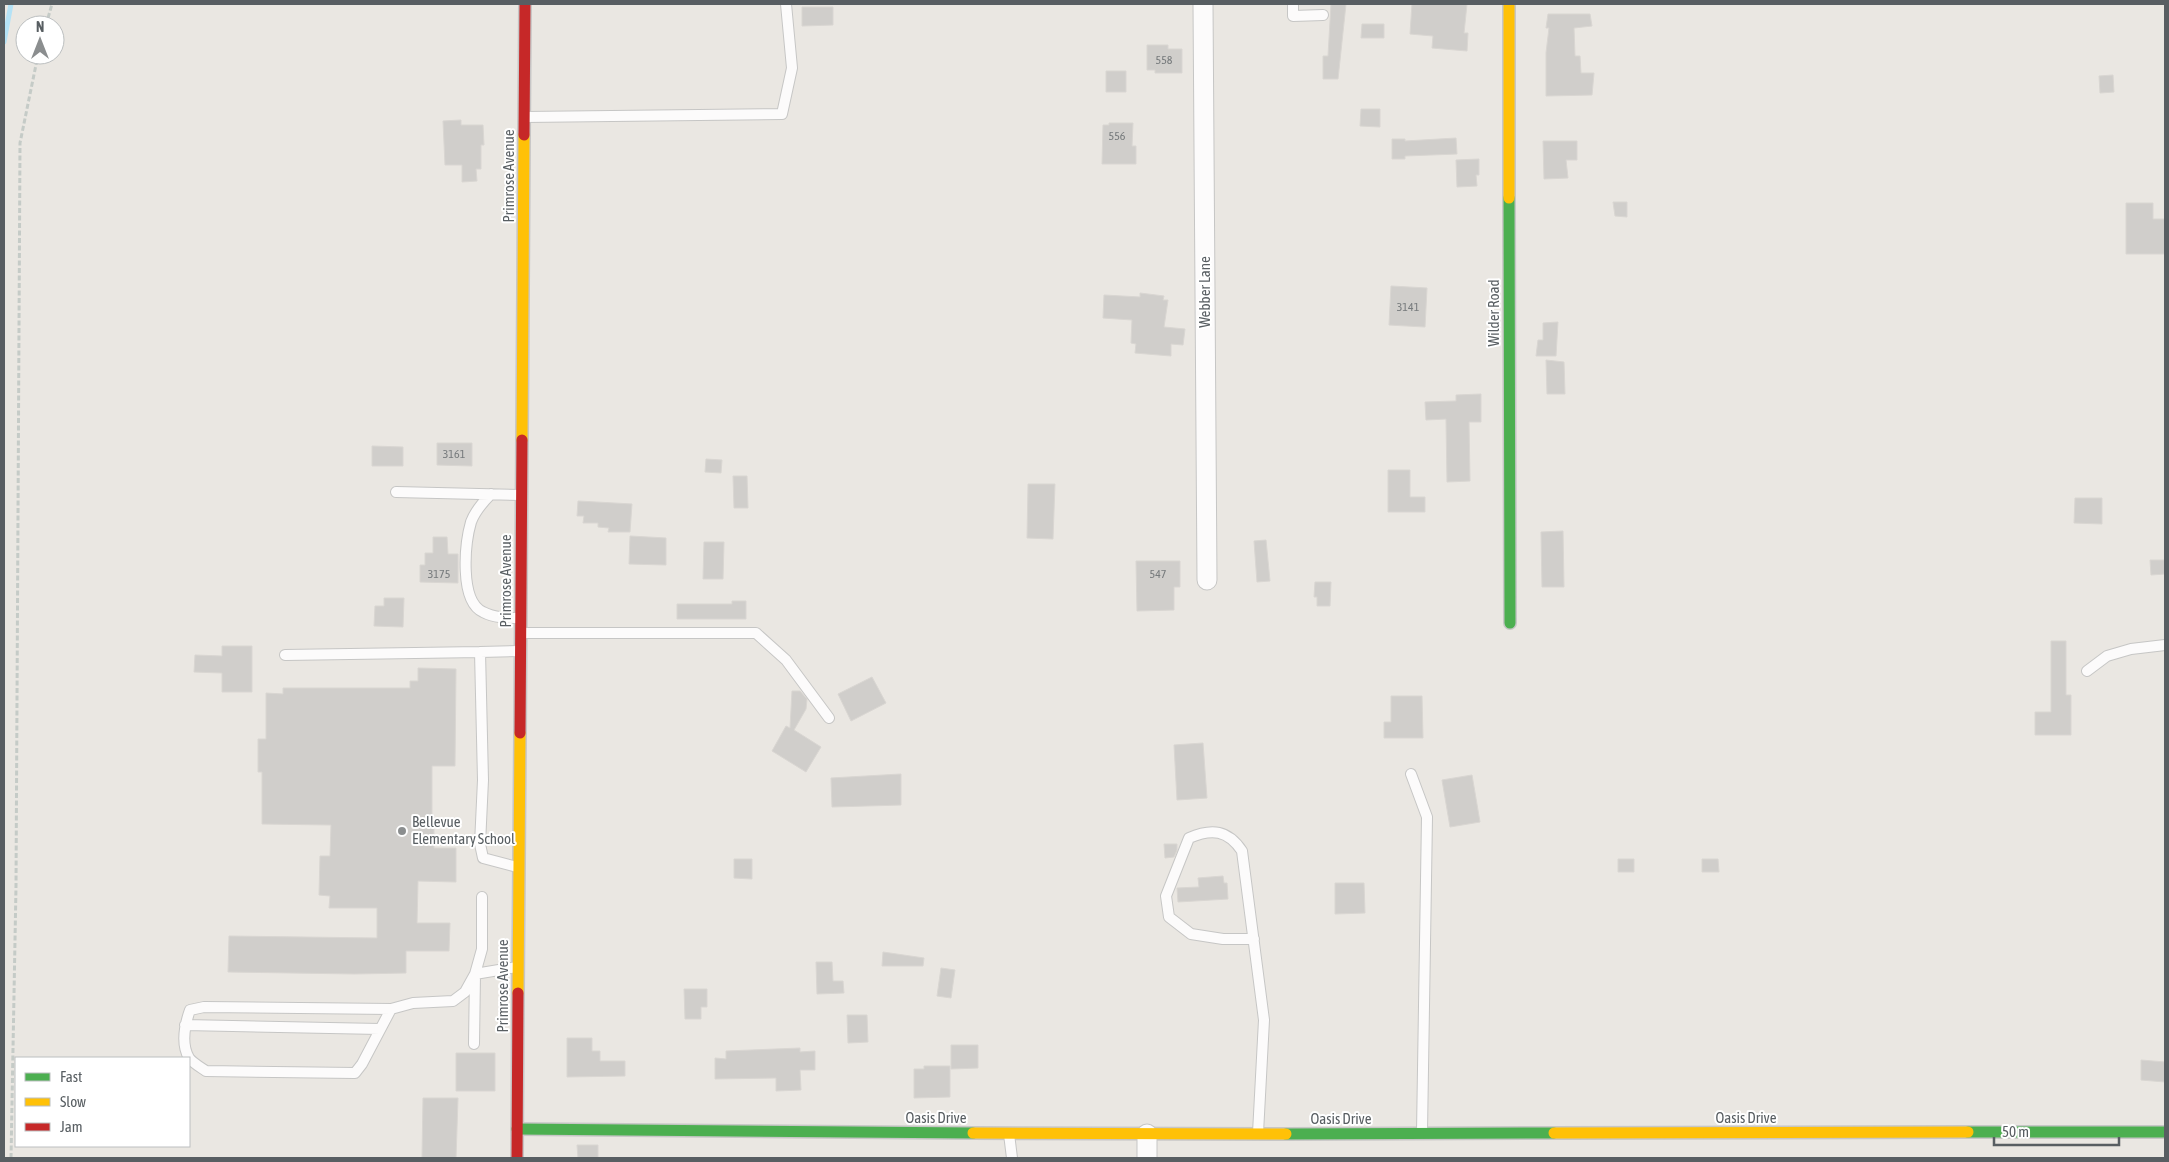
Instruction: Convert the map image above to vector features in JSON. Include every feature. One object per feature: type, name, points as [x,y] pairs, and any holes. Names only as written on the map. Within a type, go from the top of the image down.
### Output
[{"type":"street","name":"Primrose Avenue","points":[[516,1158],[525,4]]},
{"type":"street","name":"Webber Lane","points":[[1203,4],[1207,580]]},
{"type":"street","name":"Wilder Road","points":[[1508,4],[1510,623]]},
{"type":"street","name":"Oasis Drive","points":[[517,1129],[1147,1134],[2165,1132]]},
{"type":"street","points":[[1147,1134],[1147,1158]]},
{"type":"lane","points":[[524,117],[782,114],[792,68],[786,4]]},
{"type":"lane","points":[[1293,4],[1292,16],[1323,15]]},
{"type":"lane","points":[[396,492],[522,495]]},
{"type":"lane","points":[[491,494],[479,506],[471,522],[466,548],[466,584],[472,601],[481,612],[499,617],[521,618]]},
{"type":"lane","points":[[520,633],[756,633],[786,660],[829,718]]},
{"type":"lane","points":[[2087,671],[2107,656],[2131,649],[2165,645]]},
{"type":"lane","points":[[285,655],[520,651]]},
{"type":"lane","points":[[480,652],[483,780],[480,844],[483,858],[519,867]]},
{"type":"lane","points":[[1410,774],[1427,817],[1422,1134]]},
{"type":"lane","points":[[1254,939],[1223,939],[1191,934],[1170,917],[1166,896],[1189,838],[1202,833],[1218,832],[1234,839],[1242,851],[1254,939],[1264,1020],[1258,1134]]},
{"type":"lane","points":[[189,1057],[186,1050],[185,1025],[190,1010],[204,1007],[391,1009],[413,1003],[453,1001],[465,992],[475,974],[482,949],[482,897]]},
{"type":"lane","points":[[475,974],[518,967]]},
{"type":"lane","points":[[474,1044],[475,974]]},
{"type":"lane","points":[[190,1060],[206,1071],[355,1073],[362,1064],[391,1009]]},
{"type":"lane","points":[[185,1025],[380,1029]]},
{"type":"lane","points":[[1009,1133],[1012,1158]]},
{"type":"path","points":[[11,1158],[16,876],[20,144],[36,65]]},
{"type":"building","points":[[1331,4],[1346,4],[1338,79],[1323,79],[1323,56],[1328,56]]},
{"type":"building","points":[[1412,4],[1467,4],[1464,33],[1468,33],[1467,51],[1432,48],[1433,36],[1410,34]]},
{"type":"building","points":[[802,7],[833,7],[833,25],[802,26]]},
{"type":"building","points":[[1548,14],[1590,14],[1592,26],[1574,28],[1575,56],[1580,56],[1581,73],[1594,73],[1592,95],[1546,96],[1546,53],[1549,28],[1546,28]]},
{"type":"building","points":[[1362,24],[1384,24],[1384,38],[1361,38]]},
{"type":"building","points":[[1147,45],[1168,45],[1168,49],[1182,49],[1182,73],[1155,73],[1155,70],[1147,70]]},
{"type":"building","points":[[1106,71],[1126,71],[1126,92],[1106,92]]},
{"type":"building","points":[[2113,75],[2114,92],[2100,93],[2099,76]]},
{"type":"building","points":[[1361,109],[1380,109],[1380,127],[1360,126]]},
{"type":"building","points":[[461,120],[461,125],[483,125],[484,145],[481,145],[481,169],[476,169],[477,181],[462,182],[462,165],[445,165],[443,121]]},
{"type":"building","points":[[1109,123],[1133,123],[1132,146],[1136,146],[1136,164],[1102,164],[1103,125],[1109,125]]},
{"type":"building","points":[[1456,138],[1457,154],[1405,156],[1405,159],[1392,159],[1392,139],[1405,139],[1405,141]]},
{"type":"building","points":[[1543,141],[1577,141],[1577,160],[1566,160],[1568,178],[1544,179]]},
{"type":"building","points":[[1479,159],[1479,175],[1476,175],[1477,186],[1457,187],[1456,160]]},
{"type":"building","points":[[1613,202],[1627,202],[1627,217],[1615,216]]},
{"type":"building","points":[[2126,203],[2153,203],[2153,219],[2165,219],[2165,254],[2126,254]]},
{"type":"building","points":[[1391,286],[1427,288],[1425,327],[1389,325]]},
{"type":"building","points":[[1140,293],[1164,296],[1163,300],[1168,300],[1164,327],[1185,329],[1183,345],[1171,344],[1171,356],[1135,353],[1136,344],[1131,343],[1132,320],[1103,318],[1104,295],[1140,297]]},
{"type":"building","points":[[1558,322],[1556,356],[1536,356],[1538,340],[1543,340],[1543,323]]},
{"type":"building","points":[[1546,360],[1564,362],[1565,394],[1547,394]]},
{"type":"building","points":[[1481,394],[1481,422],[1469,422],[1470,481],[1447,482],[1446,419],[1426,420],[1425,402],[1456,401],[1456,395]]},
{"type":"building","points":[[437,443],[472,443],[472,466],[437,465]]},
{"type":"building","points":[[372,446],[403,447],[403,466],[372,466]]},
{"type":"building","points":[[706,459],[722,460],[721,473],[705,472]]},
{"type":"building","points":[[1388,470],[1410,470],[1410,497],[1425,497],[1425,512],[1388,512]]},
{"type":"building","points":[[733,476],[747,476],[748,508],[734,508]]},
{"type":"building","points":[[1028,484],[1055,484],[1053,539],[1027,538]]},
{"type":"building","points":[[2075,498],[2102,498],[2102,524],[2074,523]]},
{"type":"building","points":[[578,501],[632,504],[630,532],[608,532],[609,528],[598,527],[598,523],[583,523],[584,516],[577,516]]},
{"type":"building","points":[[1563,531],[1564,587],[1542,587],[1541,532]]},
{"type":"building","points":[[630,536],[666,538],[666,565],[629,564]]},
{"type":"building","points":[[433,537],[447,537],[448,554],[458,554],[458,583],[420,582],[420,565],[425,565],[425,553],[433,553]]},
{"type":"building","points":[[1266,540],[1270,581],[1257,582],[1254,541]]},
{"type":"building","points":[[704,542],[724,542],[723,579],[703,579]]},
{"type":"building","points":[[2150,560],[2165,560],[2165,574],[2151,575]]},
{"type":"building","points":[[1136,561],[1180,561],[1180,587],[1174,587],[1174,610],[1137,611]]},
{"type":"building","points":[[1315,582],[1331,582],[1330,606],[1317,606],[1317,597],[1314,597]]},
{"type":"building","points":[[384,598],[404,598],[403,627],[374,626],[375,606],[384,606]]},
{"type":"building","points":[[732,601],[746,601],[746,619],[677,619],[677,604],[732,604]]},
{"type":"building","points":[[2051,641],[2066,641],[2066,695],[2071,695],[2071,735],[2035,735],[2035,712],[2051,712]]},
{"type":"building","points":[[222,646],[252,646],[252,692],[222,692],[222,673],[194,672],[195,655],[222,656]]},
{"type":"building","points":[[418,668],[456,669],[455,766],[432,766],[432,815],[434,815],[434,848],[456,848],[456,882],[418,881],[417,923],[450,923],[449,951],[406,951],[406,973],[228,972],[229,936],[377,938],[377,908],[329,908],[330,896],[319,895],[320,856],[330,856],[331,825],[262,824],[262,772],[258,772],[258,739],[266,739],[266,693],[283,694],[283,688],[410,688],[410,681],[418,681]]},
{"type":"building","points":[[872,677],[886,703],[851,721],[838,694]]},
{"type":"building","points":[[792,691],[800,691],[807,699],[806,709],[794,730],[821,747],[806,772],[772,751],[786,726],[790,728]]},
{"type":"building","points":[[1391,696],[1422,696],[1423,738],[1384,738],[1384,722],[1391,722]]},
{"type":"building","points":[[1203,743],[1207,798],[1177,800],[1174,745]]},
{"type":"building","points":[[901,774],[901,805],[832,807],[831,778]]},
{"type":"building","points":[[1472,775],[1480,822],[1450,827],[1442,780]]},
{"type":"building","points":[[1164,844],[1177,844],[1174,857],[1165,858]]},
{"type":"building","points":[[734,859],[752,859],[752,879],[734,878]]},
{"type":"building","points":[[1618,859],[1634,859],[1634,872],[1618,872]]},
{"type":"building","points":[[1702,859],[1718,859],[1719,872],[1702,872]]},
{"type":"building","points":[[1223,876],[1224,883],[1227,883],[1228,899],[1178,902],[1177,888],[1199,887],[1198,878]]},
{"type":"building","points":[[1335,883],[1364,883],[1365,913],[1335,914]]},
{"type":"building","points":[[883,952],[924,958],[923,966],[882,966]]},
{"type":"building","points":[[816,962],[832,962],[833,981],[843,981],[844,993],[817,994]]},
{"type":"building","points":[[941,968],[955,970],[951,998],[937,996]]},
{"type":"building","points":[[684,989],[707,989],[707,1007],[701,1007],[701,1019],[685,1019]]},
{"type":"building","points":[[847,1015],[867,1015],[868,1042],[848,1043]]},
{"type":"building","points":[[567,1038],[592,1038],[592,1051],[600,1051],[600,1061],[625,1061],[625,1076],[567,1077]]},
{"type":"building","points":[[951,1045],[978,1045],[978,1068],[951,1069]]},
{"type":"building","points":[[800,1048],[800,1052],[815,1051],[815,1070],[800,1070],[801,1090],[776,1091],[776,1078],[715,1079],[715,1058],[726,1059],[726,1051]]},
{"type":"building","points":[[456,1053],[495,1053],[495,1091],[456,1091]]},
{"type":"building","points":[[2141,1060],[2165,1062],[2165,1082],[2141,1080]]},
{"type":"building","points":[[924,1066],[950,1066],[950,1097],[914,1098],[914,1069],[924,1069]]},
{"type":"building","points":[[423,1098],[458,1098],[456,1158],[422,1158]]},
{"type":"building","points":[[577,1145],[598,1145],[598,1158],[578,1158]]},
{"type":"waterway","points":[[4,42],[11,4]]},
{"type":"traffic: fast","points":[[1509,198],[1510,623]]},
{"type":"traffic: fast","points":[[517,1129],[973,1133]]},
{"type":"traffic: fast","points":[[1968,1132],[2165,1132]]},
{"type":"traffic: fast","points":[[1286,1134],[1554,1133]]},
{"type":"traffic: slow","points":[[1509,4],[1509,198]]},
{"type":"traffic: slow","points":[[522,440],[524,135]]},
{"type":"traffic: slow","points":[[518,993],[520,733]]},
{"type":"traffic: slow","points":[[1554,1133],[1968,1132]]},
{"type":"traffic: slow","points":[[973,1133],[1286,1134]]},
{"type":"traffic: jam","points":[[524,135],[525,4]]},
{"type":"traffic: jam","points":[[520,733],[522,440]]},
{"type":"traffic: jam","points":[[517,1158],[518,993]]},
{"type":"place","name":"Bellevue Elementary School","points":[[402,831]]}]
